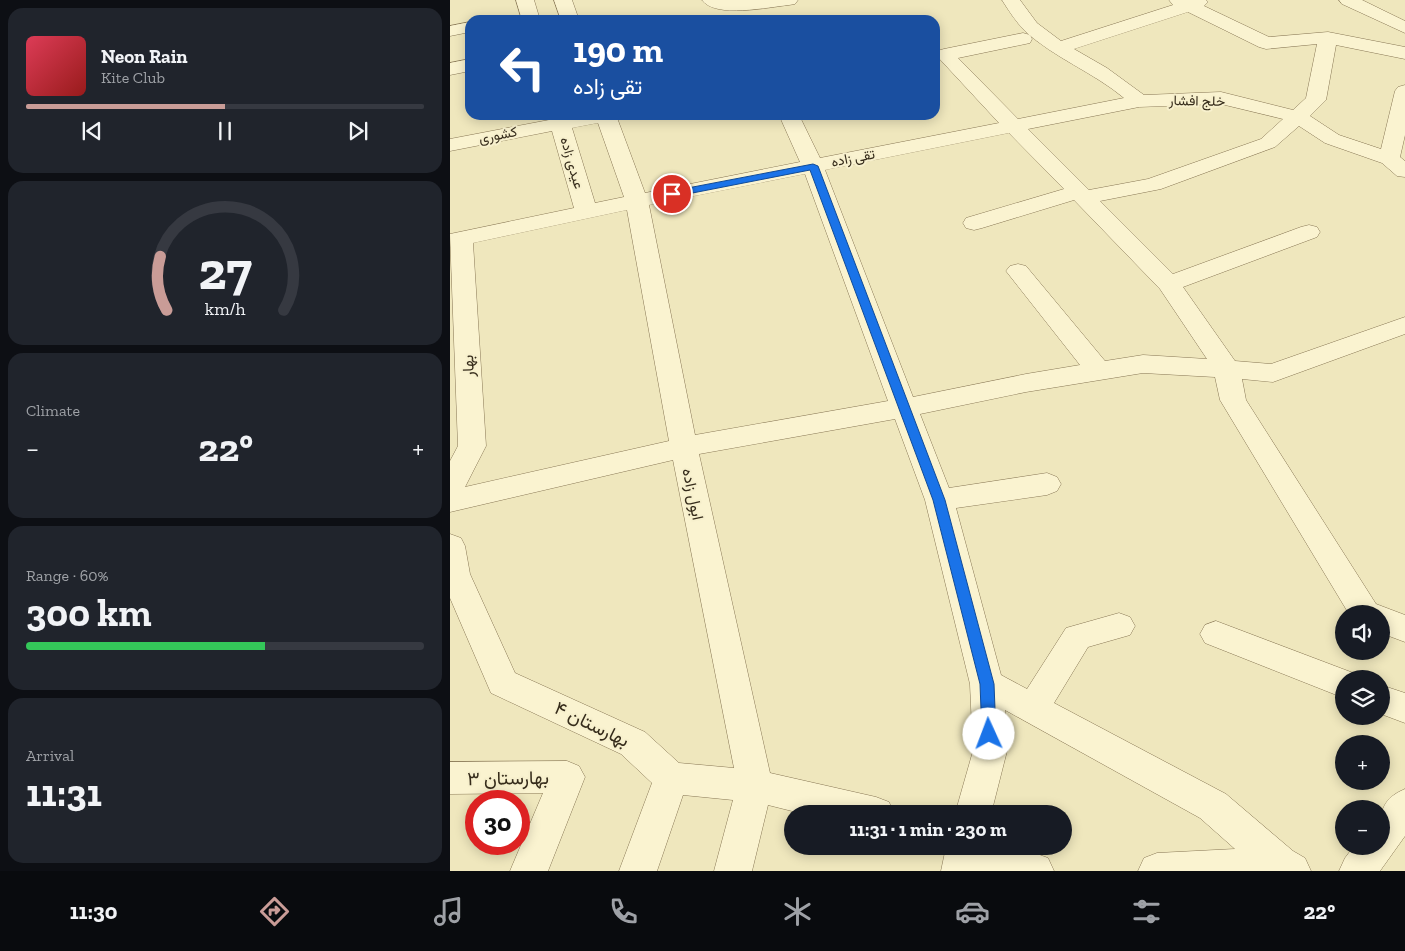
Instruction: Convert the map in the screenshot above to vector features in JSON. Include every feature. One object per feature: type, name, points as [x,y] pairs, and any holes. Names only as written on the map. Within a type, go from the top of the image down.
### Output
[{"type":"street","points":[[563,0],[568,15]]},
{"type":"street","points":[[720,3],[789,0]]},
{"type":"street","points":[[1011,0],[1014,7],[1039,35],[1114,80],[1138,101]]},
{"type":"street","points":[[1348,0],[1405,28]]},
{"type":"street","points":[[1058,48],[1190,2],[1266,43],[1328,38],[1405,53]]},
{"type":"street","points":[[450,31],[465,28]]},
{"type":"street","points":[[940,56],[1023,38]]},
{"type":"street","points":[[974,223],[1081,195],[1153,184],[1268,143],[1316,100],[1328,38]]},
{"type":"street","points":[[940,56],[1013,126],[1169,284],[1227,369],[1234,400],[1360,605]]},
{"type":"street","points":[[450,69],[465,66]]},
{"type":"street","points":[[1397,165],[1405,91]]},
{"type":"street","name":"خلج افشار","points":[[1138,101],[1221,98],[1298,118],[1332,139],[1397,165]]},
{"type":"street","name":"تقی زاده","points":[[456,240],[636,201],[1138,101]]},
{"type":"street","name":"کشوری","points":[[450,144],[555,120]]},
{"type":"street","name":"عیدی زاده","points":[[559,120],[586,212]]},
{"type":"street","points":[[607,120],[636,201]]},
{"type":"street","points":[[791,120],[813,166],[939,500],[987,684],[990,751],[976,805]]},
{"type":"street","name":"ابول زاده","points":[[636,201],[684,447],[755,786]]},
{"type":"street","points":[[1169,284],[1309,232]]},
{"type":"street","name":"بهار","points":[[450,488],[472,446],[456,240]]},
{"type":"street","points":[[1018,271],[1099,371]]},
{"type":"street","points":[[450,501],[684,447],[904,408],[1026,383],[1142,364],[1273,373],[1405,325]]},
{"type":"street","points":[[939,500],[1047,484]]},
{"type":"street","name":"بهارستان ۴","points":[[452,565],[503,683],[633,742],[671,778]]},
{"type":"street","points":[[1390,623],[1405,629]]},
{"type":"street","points":[[1033,709],[1077,638],[1119,626]]},
{"type":"street","points":[[1216,634],[1335,680]]},
{"type":"street","points":[[987,684],[1213,806],[1286,867]]},
{"type":"street","points":[[1390,702],[1405,708]]},
{"type":"street","name":"بهارستان ۳","points":[[450,778],[567,777],[529,871]]},
{"type":"street","points":[[638,871],[671,778],[755,786],[837,805]]},
{"type":"street","points":[[734,871],[755,786]]},
{"type":"street","points":[[1390,827],[1405,806]]},
{"type":"street","points":[[992,855],[1035,871]]},
{"type":"street","points":[[1358,871],[1370,855]]},
{"type":"street","points":[[1157,871],[1286,867]]},
{"type":"route","points":[[672,194],[813,166],[939,500],[987,684],[989,734]]}]
